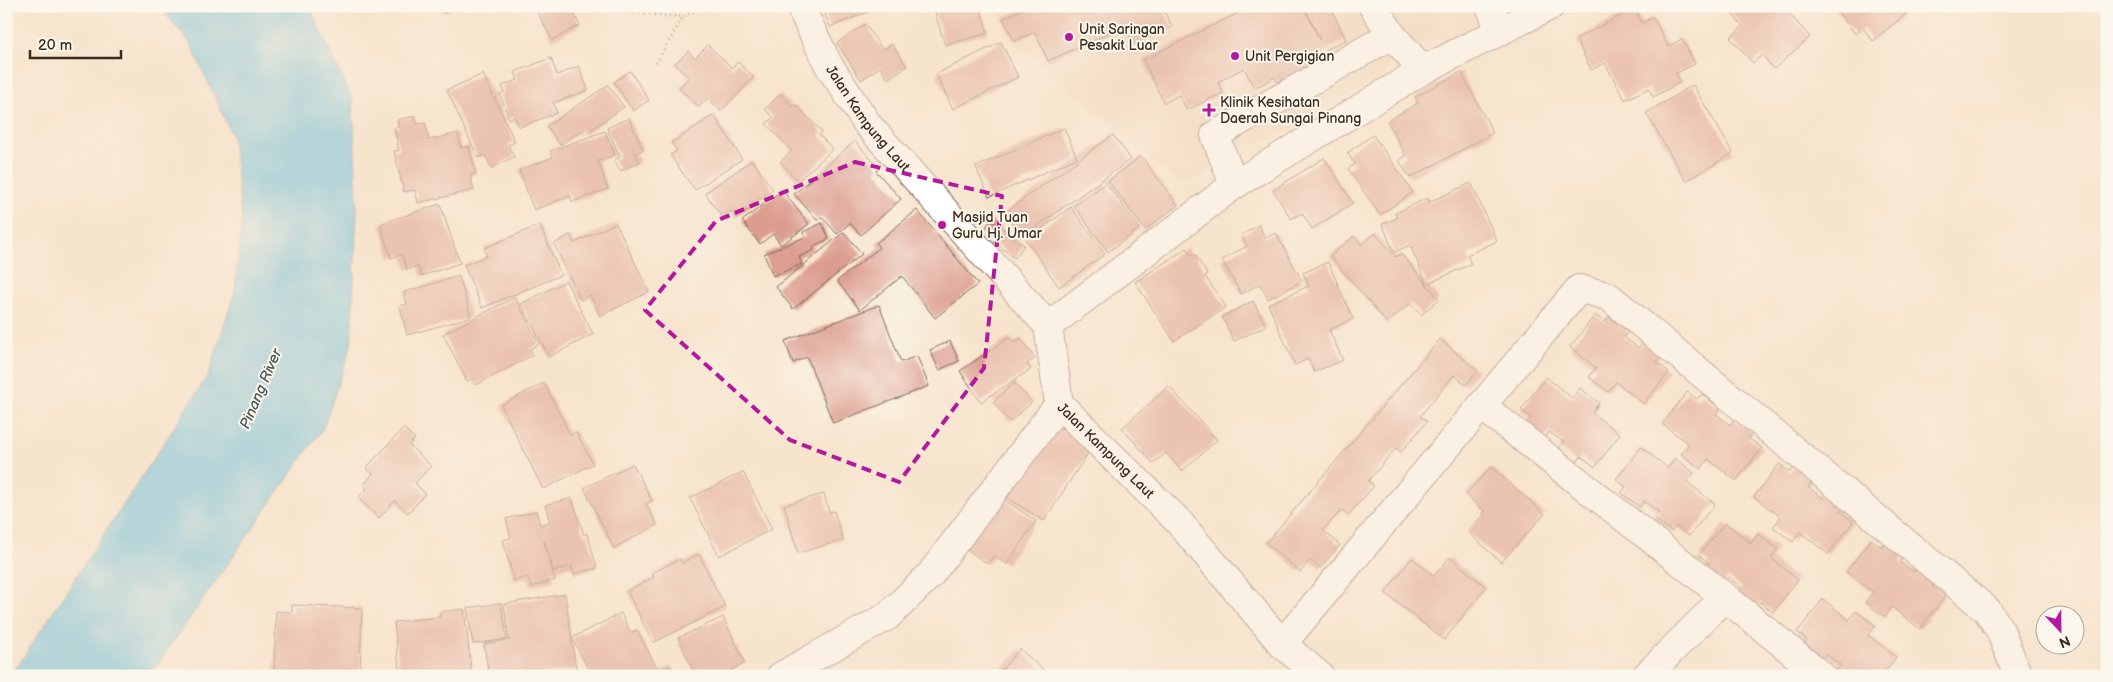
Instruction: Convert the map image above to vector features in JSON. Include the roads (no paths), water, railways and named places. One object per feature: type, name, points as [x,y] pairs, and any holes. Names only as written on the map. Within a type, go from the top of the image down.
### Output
[{"type":"street","name":"Jalan Kampung Laut","points":[[800,6],[828,64],[868,125],[1048,326],[1059,404],[1178,521],[1282,644],[1320,676]]},
{"type":"street","points":[[1373,6],[1392,35],[1423,70]]},
{"type":"street","points":[[1048,326],[1234,185],[1423,70],[1495,19],[1550,6]]},
{"type":"street","points":[[1234,185],[1215,135],[1392,35]]},
{"type":"street","points":[[1282,644],[1579,289],[1608,296],[1987,610],[2000,630],[2018,676]]},
{"type":"street","points":[[781,676],[888,616],[930,575],[1059,404]]},
{"type":"street","points":[[1482,406],[1725,597],[1822,676]]},
{"type":"street","points":[[1646,676],[1725,597]]},
{"type":"water","name":"Pinang River","points":[[159,6],[309,6],[353,101],[357,208],[351,346],[323,428],[149,676],[11,676],[208,376],[235,291],[242,221],[232,135],[191,44]]},
{"type":"place","name":"Unit Saringan Pesakit Luar","points":[[1069,37]]},
{"type":"place","name":"Unit Pergigian","points":[[1235,56]]},
{"type":"place","name":"Klinik Kesihatan Daerah Sungai Pinang","points":[[1209,110]]},
{"type":"place","name":"Masjid Tuan Guru Hj. Umar","points":[[942,225]]}]
